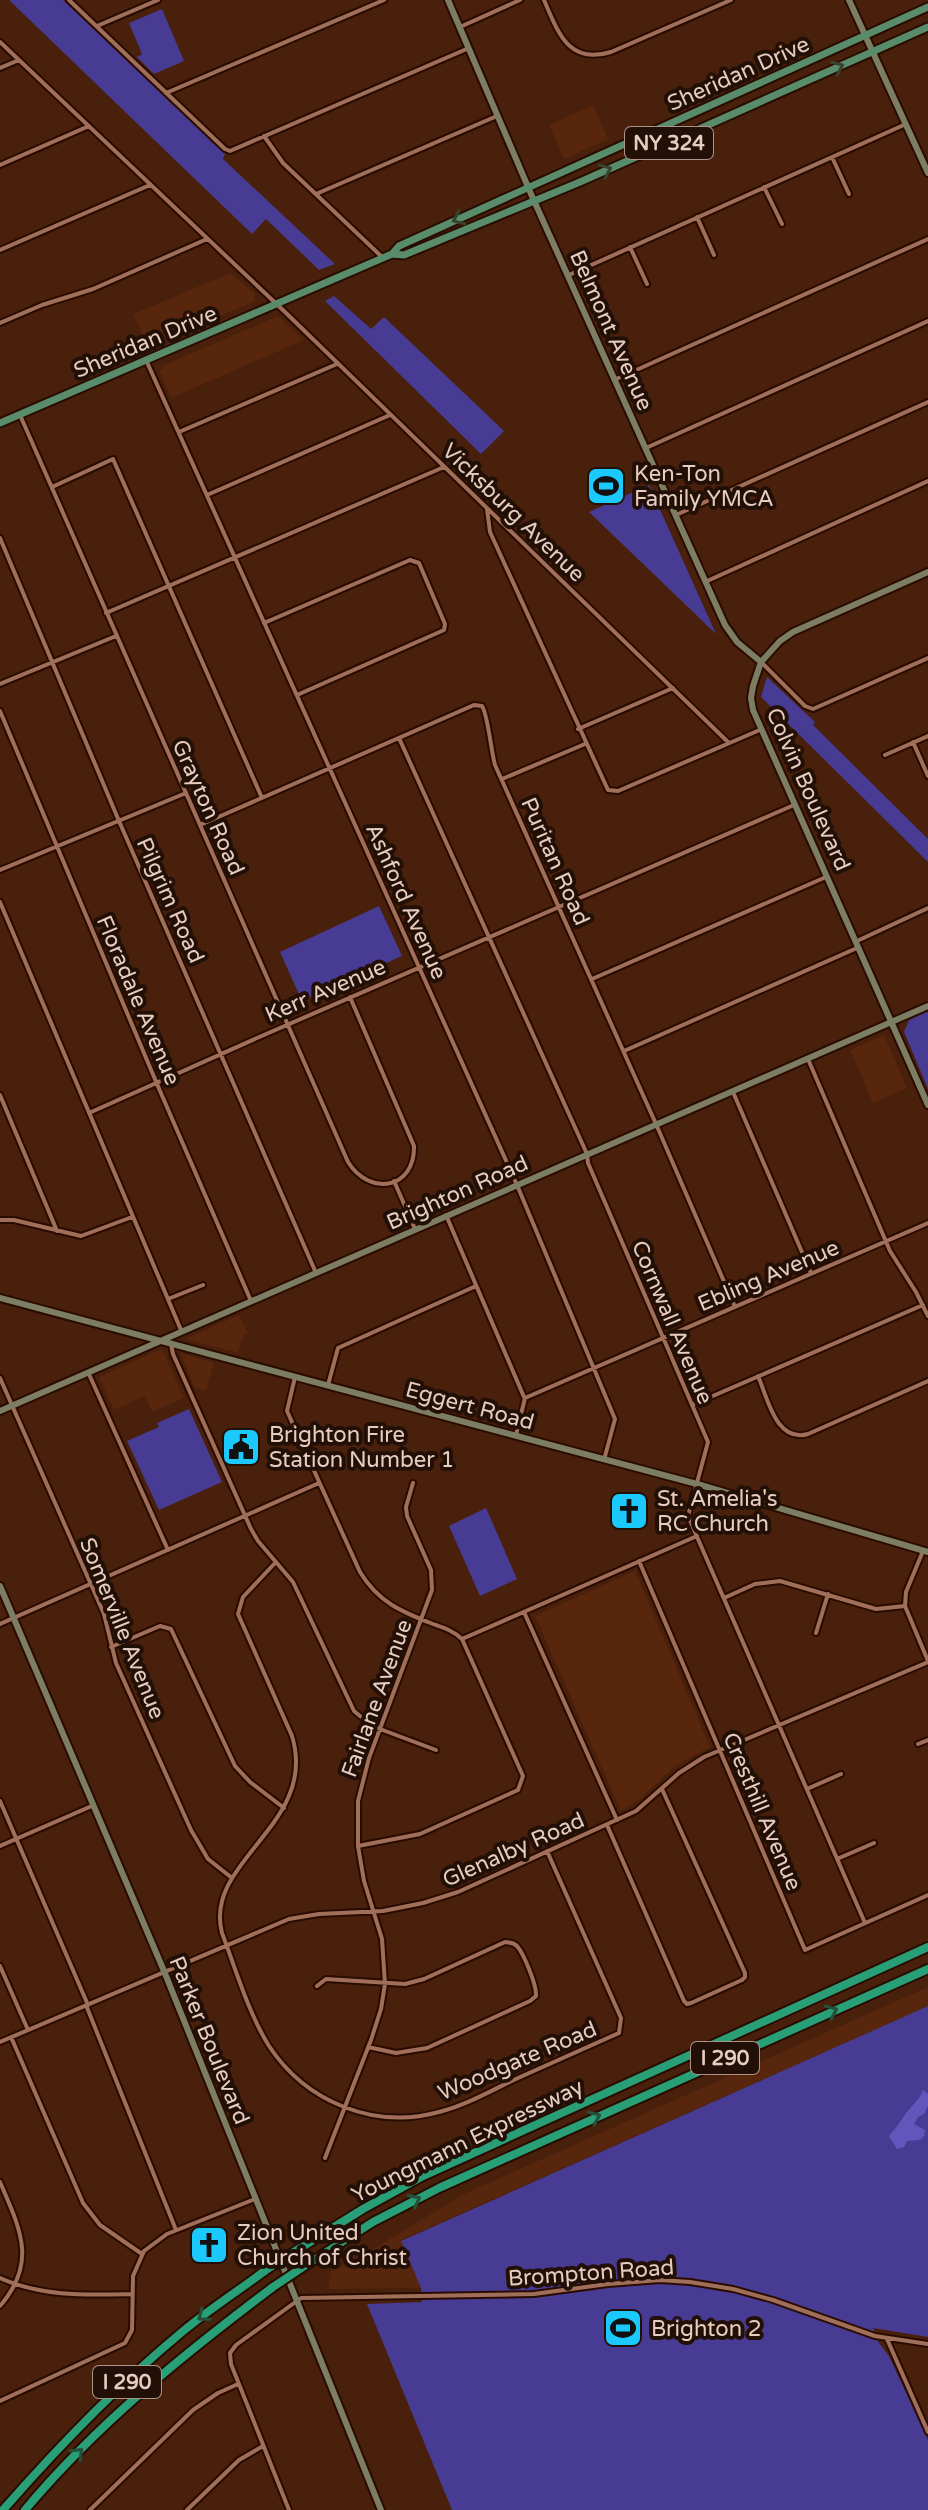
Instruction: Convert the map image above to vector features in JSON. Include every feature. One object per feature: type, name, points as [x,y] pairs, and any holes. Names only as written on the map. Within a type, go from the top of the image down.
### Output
[{"type":"highway","name":"Youngmann Expressway","points":[[3,2510],[98,2408],[182,2331],[266,2270],[363,2209],[423,2176],[928,1947]]},
{"type":"highway","name":"Youngmann Expressway","points":[[25,2510],[112,2418],[194,2347],[273,2287],[373,2222],[439,2188],[928,1969]]},
{"type":"main road","name":"Sheridan Drive","points":[[392,254],[399,246],[928,7]]},
{"type":"main road","name":"Sheridan Drive","points":[[0,423],[382,258],[392,254],[404,255],[534,201],[928,27]]},
{"type":"main road","points":[[698,110],[705,127]]},
{"type":"street","points":[[69,0],[230,151],[469,48]]},
{"type":"street","points":[[96,26],[158,0]]},
{"type":"street","points":[[166,93],[384,0]]},
{"type":"street","name":"Belmont Avenue","points":[[448,0],[534,201],[705,582],[732,637],[761,662]]},
{"type":"street","points":[[460,27],[520,0]]},
{"type":"street","points":[[544,0],[565,42],[576,51],[597,55],[611,52],[731,0]]},
{"type":"street","points":[[849,0],[928,173]]},
{"type":"street","name":"Vicksburg Avenue","points":[[0,42],[729,743]]},
{"type":"street","points":[[0,68],[19,60]]},
{"type":"street","points":[[316,194],[497,116]]},
{"type":"street","points":[[568,276],[906,124]]},
{"type":"street","points":[[0,165],[89,126]]},
{"type":"street","points":[[264,136],[283,163],[382,258]]},
{"type":"street","points":[[832,157],[849,194]]},
{"type":"street","points":[[0,250],[150,185]]},
{"type":"street","points":[[764,187],[782,224]]},
{"type":"street","points":[[697,217],[714,255]]},
{"type":"street","points":[[0,323],[42,305],[93,289],[207,239]]},
{"type":"street","points":[[614,380],[928,239]]},
{"type":"street","points":[[630,247],[647,284]]},
{"type":"street","points":[[645,448],[928,321]]},
{"type":"street","name":"Ashford Avenue","points":[[146,360],[517,1185],[594,1368],[615,1419],[604,1460]]},
{"type":"street","points":[[179,432],[337,364]]},
{"type":"street","points":[[676,515],[928,402]]},
{"type":"street","name":"Grayton Road","points":[[20,415],[353,1169],[367,1182],[380,1184],[394,1181]]},
{"type":"street","points":[[207,495],[390,415]]},
{"type":"street","points":[[52,487],[113,459],[262,798]]},
{"type":"street","points":[[106,613],[444,467]]},
{"type":"street","points":[[705,582],[928,481]]},
{"type":"street","points":[[487,509],[490,532],[605,787],[614,791],[762,729]]},
{"type":"street","name":"Pilgrim Road","points":[[0,538],[119,821],[316,1273]]},
{"type":"street","points":[[264,623],[410,560],[419,563],[445,624],[444,630],[297,695]]},
{"type":"street","points":[[928,572],[793,632],[775,645],[761,662],[805,706],[813,709],[928,658]]},
{"type":"street","points":[[0,684],[116,636]]},
{"type":"street","name":"Colvin Boulevard","points":[[761,662],[751,698],[753,710],[928,1105]]},
{"type":"street","points":[[578,729],[673,688]]},
{"type":"street","name":"Puritan Road","points":[[200,825],[474,705],[482,706],[486,712],[491,751],[502,779],[735,1307]]},
{"type":"street","name":"Floradale Avenue","points":[[0,711],[251,1301]]},
{"type":"street","points":[[885,755],[928,736]]},
{"type":"street","name":"Cornwall Avenue","points":[[399,738],[587,1154],[588,1163],[708,1442],[688,1516],[865,1923]]},
{"type":"street","points":[[913,742],[928,776]]},
{"type":"street","points":[[502,779],[585,744]]},
{"type":"street","points":[[0,870],[186,793]]},
{"type":"street","name":"Kerr Avenue","points":[[89,1113],[796,804]]},
{"type":"street","points":[[591,979],[828,876]]},
{"type":"street","points":[[0,902],[182,1331]]},
{"type":"street","points":[[623,1051],[858,944],[928,908]]},
{"type":"street","points":[[350,997],[412,1141],[414,1153],[410,1165],[403,1176],[394,1181],[415,1229]]},
{"type":"street","name":"Brighton Road","points":[[0,1411],[928,1006]]},
{"type":"street","points":[[808,1059],[886,1241],[928,1316]]},
{"type":"street","points":[[733,1092],[811,1274]]},
{"type":"street","points":[[0,1095],[57,1231]]},
{"type":"street","points":[[446,1215],[525,1398],[516,1435]]},
{"type":"street","points":[[0,1220],[14,1220],[75,1236],[87,1235],[132,1217]]},
{"type":"street","name":"Ebling Avenue","points":[[525,1398],[928,1223]]},
{"type":"street","points":[[168,1299],[203,1285]]},
{"type":"street","points":[[327,1385],[338,1348],[476,1286]]},
{"type":"street","name":"Eggert Road","points":[[0,1298],[697,1484],[925,1552]]},
{"type":"street","points":[[692,1405],[923,1305]]},
{"type":"street","points":[[171,1344],[246,1517],[258,1541],[293,1582],[350,1704],[360,1717],[380,1729],[436,1750]]},
{"type":"street","points":[[88,1372],[168,1550]]},
{"type":"street","points":[[758,1376],[779,1425],[787,1433],[797,1436],[808,1434],[928,1381]]},
{"type":"street","points":[[295,1377],[287,1411],[360,1572],[372,1589],[394,1608],[454,1632],[462,1639],[523,1773],[521,1786],[514,1792],[433,1829],[358,1846]]},
{"type":"street","name":"Somerville Avenue","points":[[0,1378],[104,1614],[111,1647],[125,1685],[195,1838],[208,1859],[232,1878]]},
{"type":"street","points":[[0,1624],[319,1483]]},
{"type":"street","name":"Fairlane Avenue","points":[[325,2158],[368,2047],[381,2009],[385,1984],[382,1939],[364,1881],[358,1846],[358,1801],[366,1767],[433,1583],[431,1570],[407,1516],[406,1507],[413,1483]]},
{"type":"street","points":[[462,1639],[697,1536]]},
{"type":"street","points":[[925,1552],[906,1592],[905,1606],[928,1662]]},
{"type":"street","name":"Cresthill Avenue","points":[[639,1561],[805,1950],[928,1895]]},
{"type":"street","name":"Woodgate Road","points":[[276,1562],[243,1597],[238,1614],[295,1745],[296,1775],[284,1808],[232,1878],[219,1907],[226,1945],[261,2032],[274,2053],[303,2084],[344,2108],[385,2117],[416,2117],[441,2112],[619,2033],[621,2018],[547,1851]]},
{"type":"street","points":[[724,1598],[755,1584],[771,1581],[788,1582],[876,1609],[905,1606]]},
{"type":"street","name":"Parker Boulevard","points":[[0,1586],[164,1971],[381,2510]]},
{"type":"street","points":[[816,1633],[828,1594]]},
{"type":"street","points":[[524,1612],[617,1820]]},
{"type":"street","points":[[111,1647],[160,1626],[171,1629],[235,1766],[260,1792],[284,1808]]},
{"type":"street","name":"Glenalby Road","points":[[0,2042],[275,1924],[304,1916],[405,1908],[441,1898],[617,1820],[647,1803],[691,1764],[928,1662]]},
{"type":"street","points":[[918,1744],[928,1740]]},
{"type":"street","points":[[807,1789],[841,1774]]},
{"type":"street","points":[[607,1825],[684,2001],[691,2003],[742,1980],[745,1973],[662,1789]]},
{"type":"street","points":[[0,1801],[87,2005],[176,2230]]},
{"type":"street","points":[[0,1846],[94,1805]]},
{"type":"street","points":[[837,1859],[874,1843]]},
{"type":"street","points":[[317,1986],[326,1979],[385,1984],[415,1982],[509,1942],[519,1948],[537,1992],[530,2001],[427,2048],[396,2053],[368,2047]]},
{"type":"street","points":[[0,1966],[28,2030]]},
{"type":"street","points":[[11,2037],[83,2203],[100,2225],[142,2254]]},
{"type":"street","points":[[0,2182],[22,2237],[23,2258],[15,2284],[0,2306]]},
{"type":"street","points":[[0,2401],[120,2347],[132,2330],[133,2276],[142,2254],[158,2239],[176,2230],[255,2199]]},
{"type":"street","points":[[0,2278],[58,2294],[131,2294]]},
{"type":"street","name":"Brompton Road","points":[[296,2302],[301,2298],[332,2296],[542,2294],[624,2282],[675,2281],[754,2294],[887,2339],[928,2344]]},
{"type":"street","points":[[289,2510],[230,2357],[232,2349],[296,2302]]},
{"type":"street","points":[[887,2339],[928,2432]]},
{"type":"street","points":[[90,2510],[193,2410],[238,2384]]},
{"type":"street","points":[[187,2510],[239,2460],[263,2446]]},
{"type":"shaded area","points":[[9,0],[63,0],[225,154],[223,159],[335,264],[319,270],[266,219],[252,234]]},
{"type":"shaded area","points":[[162,9],[184,61],[154,74],[137,57],[142,54],[129,23]]},
{"type":"shaded area","points":[[593,105],[608,139],[564,159],[549,125]]},
{"type":"shaded area","points":[[231,273],[256,295],[253,297],[255,301],[148,346],[133,314]]},
{"type":"shaded area","points":[[334,296],[371,329],[384,317],[504,431],[481,454],[325,301]]},
{"type":"shaded area","points":[[278,316],[304,340],[171,398],[159,371],[163,369],[162,366]]},
{"type":"shaded area","points":[[649,485],[716,634],[589,512]]},
{"type":"shaded area","points":[[767,677],[928,839],[928,862],[761,697]]},
{"type":"shaded area","points":[[379,906],[402,956],[302,1001],[280,952]]},
{"type":"shaded area","points":[[928,1011],[928,1089],[904,1032],[909,1020]]},
{"type":"shaded area","points":[[884,1035],[907,1088],[873,1103],[850,1050]]},
{"type":"shaded area","points":[[239,1315],[248,1334],[244,1334],[238,1353],[185,1339]]},
{"type":"shaded area","points":[[162,1349],[184,1398],[152,1412],[145,1396],[114,1410],[99,1377]]},
{"type":"shaded area","points":[[180,1353],[214,1363],[206,1391],[195,1388]]},
{"type":"shaded area","points":[[189,1409],[222,1482],[159,1510],[127,1441]]},
{"type":"shaded area","points":[[486,1508],[517,1579],[480,1596],[449,1526]]},
{"type":"shaded area","points":[[635,1571],[710,1747],[676,1765],[641,1798],[621,1811],[535,1616]]},
{"type":"shaded area","points":[[928,1987],[928,2006],[401,2240],[421,2288],[328,2289],[330,2272],[466,2193]]},
{"type":"shaded area","points":[[928,2006],[928,2337],[873,2328],[928,2440],[928,2510],[452,2510],[367,2304],[422,2302],[421,2288],[401,2241]]},
{"type":"shaded area","points":[[923,2090],[928,2094],[928,2106],[914,2124],[925,2130],[924,2136],[920,2140],[907,2141],[904,2147],[897,2149],[889,2136]]},
{"type":"place","name":"Ken-Ton Family YMCA","points":[[606,486]]},
{"type":"place","name":"Brighton Fire Station Number 1","points":[[241,1447]]},
{"type":"place","name":"St. Amelia's RC Church","points":[[629,1511]]},
{"type":"place","name":"Zion United Church of Christ","points":[[209,2245]]},
{"type":"place","name":"Brighton 2","points":[[623,2328]]}]
